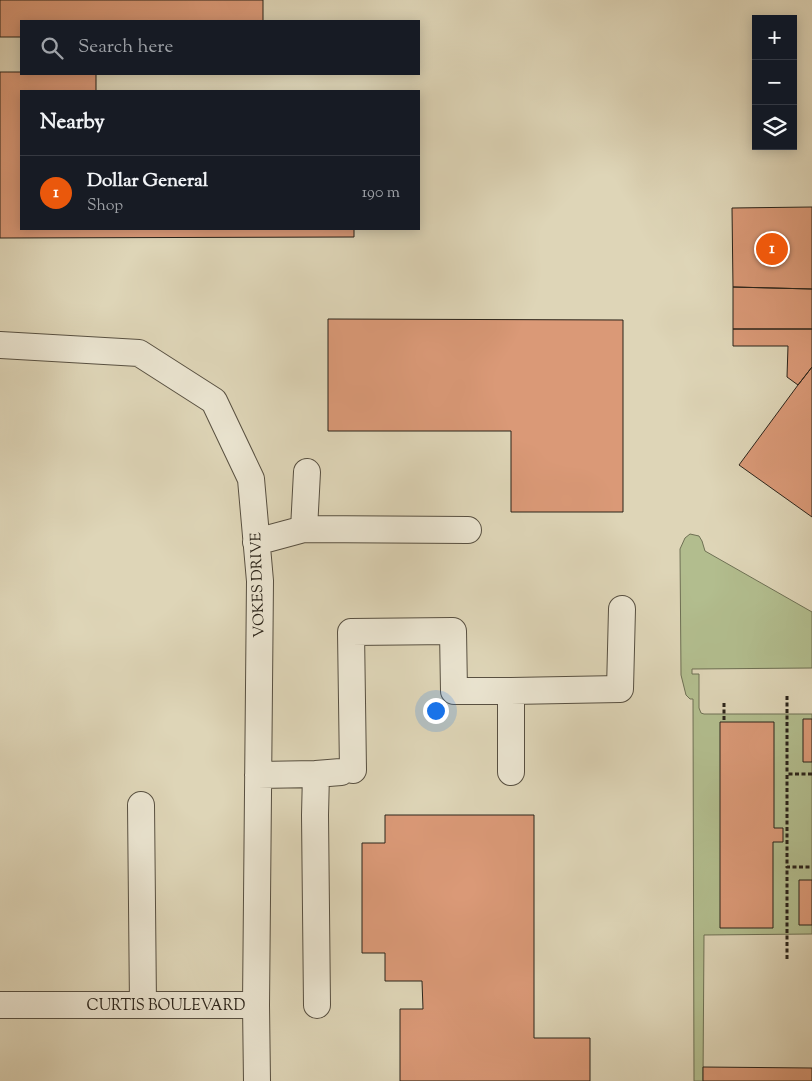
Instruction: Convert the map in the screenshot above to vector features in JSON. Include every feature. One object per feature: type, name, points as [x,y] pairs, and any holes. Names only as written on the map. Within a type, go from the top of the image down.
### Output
[{"type":"street","name":"VOKES DRIVE","points":[[0,345],[139,353],[214,401],[251,479],[260,581],[256,1005]]},
{"type":"street","points":[[304,529],[307,472]]},
{"type":"street","points":[[256,542],[304,529],[468,530]]},
{"type":"street","points":[[317,1005],[315,815],[337,772],[351,632],[453,632],[454,691],[620,689],[622,608]]},
{"type":"street","points":[[510,691],[511,772]]},
{"type":"street","points":[[258,775],[337,772]]},
{"type":"street","points":[[141,805],[143,1005]]},
{"type":"street","name":"CURTIS BOULEVARD","points":[[0,1005],[256,1005],[256,1081]]},
{"type":"path","points":[[787,696],[787,959]]},
{"type":"path","points":[[724,703],[724,722]]},
{"type":"path","points":[[787,774],[812,774]]},
{"type":"path","points":[[787,867],[812,867]]},
{"type":"green space","points":[[690,534],[699,536],[705,551],[812,612],[812,668],[692,669],[692,674],[699,674],[699,708],[701,713],[812,714],[812,934],[704,935],[703,1081],[694,1081],[693,699],[686,695],[681,675],[680,549],[685,538]]},
{"type":"building","points":[[0,0],[263,0],[263,20],[20,20],[20,37],[0,37]]},
{"type":"building","points":[[0,72],[20,72],[20,75],[96,75],[96,90],[20,90],[20,230],[354,230],[354,237],[0,238]]},
{"type":"building","points":[[812,207],[812,289],[733,287],[732,208]]},
{"type":"building","points":[[733,287],[812,289],[812,329],[733,329]]},
{"type":"building","points":[[328,319],[623,320],[623,512],[511,512],[511,431],[328,431]]},
{"type":"building","points":[[733,329],[812,329],[812,367],[798,385],[787,377],[788,346],[733,346]]},
{"type":"building","points":[[812,367],[812,517],[739,465]]},
{"type":"building","points":[[803,719],[812,719],[812,762],[803,762]]},
{"type":"building","points":[[720,722],[774,722],[774,828],[783,828],[783,842],[773,842],[773,928],[720,928]]},
{"type":"building","points":[[385,815],[534,815],[534,1038],[590,1038],[590,1081],[400,1081],[400,1009],[423,1009],[422,981],[385,981],[385,953],[362,953],[362,843],[385,843]]},
{"type":"building","points":[[799,880],[812,880],[812,925],[799,925]]},
{"type":"building","points":[[703,1067],[812,1068],[812,1081],[703,1081]]},
{"type":"place","name":"Dollar General","points":[[772,249]]}]
